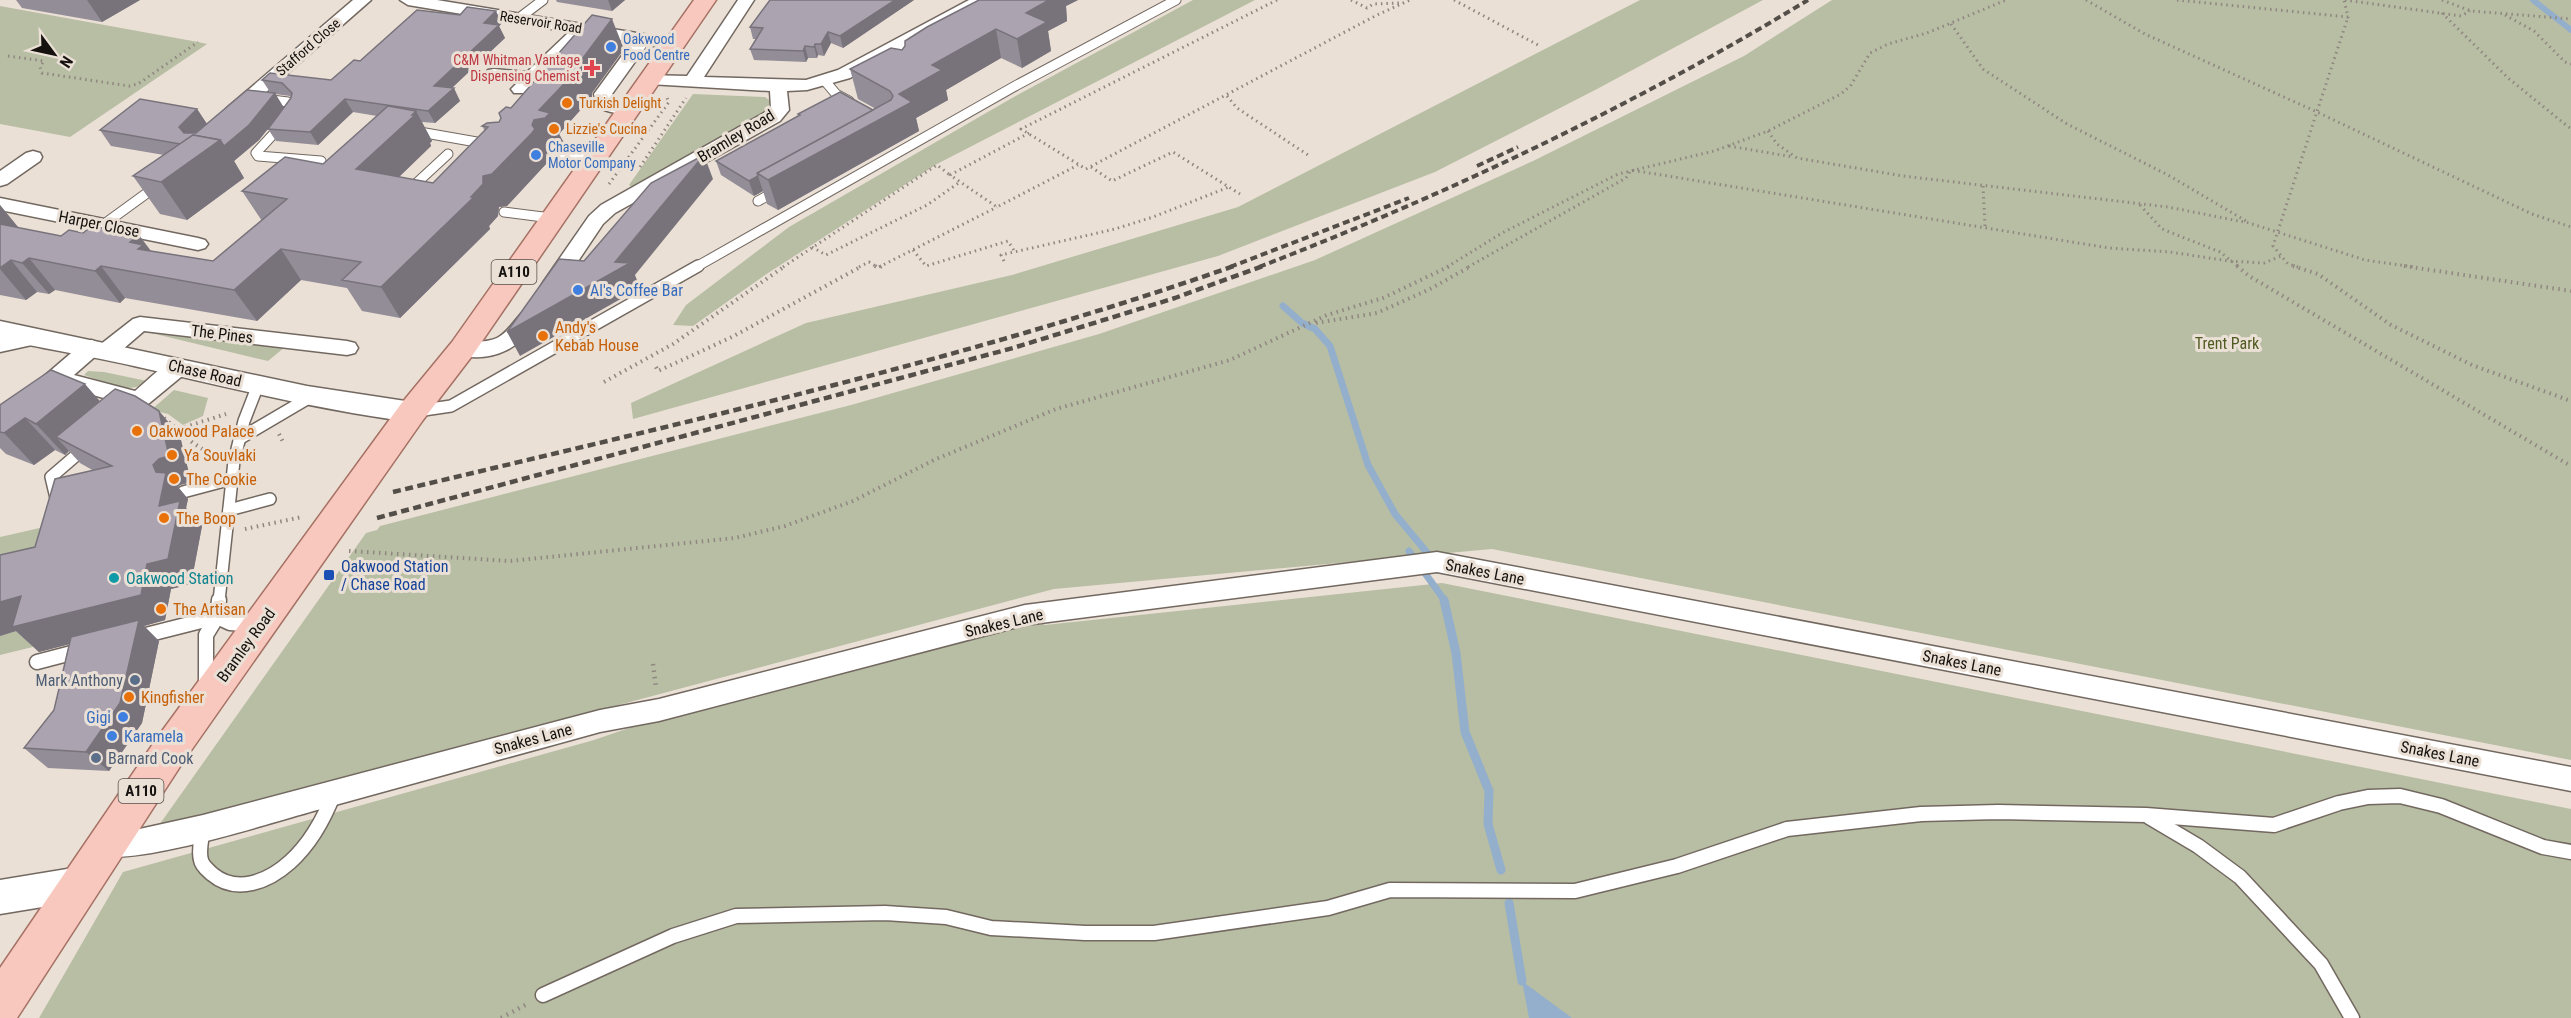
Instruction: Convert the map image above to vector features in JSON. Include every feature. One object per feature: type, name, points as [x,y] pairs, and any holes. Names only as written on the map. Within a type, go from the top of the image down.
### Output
[{"type":"main road","name":"Bramley Road","points":[[0,1006],[104,846],[206,700],[411,412],[462,349],[551,218],[705,0]]},
{"type":"street","name":"Stafford Close","points":[[217,126],[363,0]]},
{"type":"street","name":"Reservoir Road","points":[[408,0],[673,44]]},
{"type":"street","points":[[691,86],[746,0]]},
{"type":"street","name":"Bramley Road","points":[[649,79],[691,86],[807,85],[825,81],[882,61],[960,5],[981,0]]},
{"type":"street","points":[[494,74],[526,84],[583,28]]},
{"type":"street","points":[[628,108],[609,106],[603,102],[603,94],[641,40]]},
{"type":"street","name":"Bramley Road","points":[[462,349],[498,347],[517,336],[596,220],[608,209],[774,117],[780,110],[778,86]]},
{"type":"street","points":[[0,180],[33,157]]},
{"type":"street","name":"Harper Close","points":[[0,204],[198,244]]},
{"type":"street","name":"The Pines","points":[[0,427],[58,378],[140,324],[347,348]]},
{"type":"street","name":"Chase Road","points":[[0,330],[99,349],[312,396],[411,412]]},
{"type":"street","points":[[0,345],[33,338]]},
{"type":"street","points":[[58,378],[136,404],[178,367]]},
{"type":"street","name":"Snakes Lane","points":[[104,846],[135,843],[203,828],[600,722],[659,710],[1025,615],[1437,562],[2571,779]]},
{"type":"street","points":[[0,897],[79,884]]},
{"type":"lane","points":[[518,19],[543,0]]},
{"type":"lane","points":[[411,412],[451,406],[1007,91],[1176,0]]},
{"type":"lane","points":[[825,81],[836,94],[855,105]]},
{"type":"lane","points":[[250,97],[288,102],[293,108],[256,153],[258,156],[321,161]]},
{"type":"lane","points":[[405,130],[497,146]]},
{"type":"lane","points":[[415,195],[406,194],[448,154]]},
{"type":"lane","points":[[554,155],[595,156]]},
{"type":"lane","points":[[103,225],[171,176]]},
{"type":"lane","points":[[759,201],[790,184]]},
{"type":"lane","points":[[504,212],[551,218]]},
{"type":"lane","points":[[206,700],[206,634],[217,617],[220,571],[239,439],[258,385]]},
{"type":"lane","points":[[239,439],[312,396]]},
{"type":"lane","points":[[56,498],[51,477],[99,436]]},
{"type":"lane","points":[[183,492],[232,478]]},
{"type":"lane","points":[[229,510],[270,499]]},
{"type":"lane","points":[[127,639],[217,617],[230,623],[261,625]]},
{"type":"lane","points":[[37,662],[93,648]]},
{"type":"lane","points":[[203,828],[200,849],[202,863],[218,880],[243,886],[259,883],[280,870],[302,849],[324,820],[334,793]]},
{"type":"lane","points":[[543,995],[673,936],[736,916],[885,914],[946,917],[992,928],[1085,933],[1154,933],[1328,908],[1390,890],[1575,891],[1677,866],[1787,829],[1921,814],[1998,812],[2146,815],[2274,825],[2340,803],[2368,797],[2400,796],[2441,806],[2543,847],[2571,852]]},
{"type":"lane","points":[[2146,815],[2198,846],[2240,877],[2321,964],[2352,1018]]},
{"type":"path","points":[[1277,0],[1021,129],[1086,169],[1410,0]]},
{"type":"path","points":[[1352,0],[1367,8],[1373,4],[1402,3]]},
{"type":"path","points":[[1454,0],[1538,45]]},
{"type":"path","points":[[348,551],[510,561],[735,538],[785,526],[853,501],[934,460],[1056,409],[1230,360],[1327,315],[1383,298],[1458,262],[1502,233],[1618,174],[1728,146],[1768,131],[1841,94],[1851,86],[1870,54],[1888,44],[1927,33],[2006,0]]},
{"type":"path","points":[[2086,0],[2145,34],[2317,112],[2532,214],[2571,227]]},
{"type":"path","points":[[2177,0],[2348,17]]},
{"type":"path","points":[[2471,11],[2461,16],[2344,0],[2348,17],[2273,246],[2289,264],[2318,274],[2391,325],[2472,365],[2571,401]]},
{"type":"path","points":[[2442,0],[2471,11],[2569,19]]},
{"type":"path","points":[[2442,13],[2508,78],[2571,129]]},
{"type":"path","points":[[2503,14],[2534,31],[2565,62],[2571,64]]},
{"type":"path","points":[[1951,24],[1963,44],[1983,69],[2067,124],[2168,176],[2249,223]]},
{"type":"path","points":[[8,56],[44,61],[40,67],[42,73],[129,86],[138,84],[198,42]]},
{"type":"path","points":[[638,169],[691,86]]},
{"type":"path","points":[[1227,96],[1237,108],[1311,157]]},
{"type":"path","points":[[1768,131],[1778,144],[1797,158]]},
{"type":"path","points":[[950,175],[1029,133]]},
{"type":"path","points":[[1728,146],[1903,176],[2139,204],[2249,223],[2365,260],[2571,291]]},
{"type":"path","points":[[1091,167],[1112,180],[1173,152],[1240,194]]},
{"type":"path","points":[[656,367],[658,371],[732,337],[869,262],[878,268],[1078,164]]},
{"type":"path","points":[[604,382],[673,344],[812,247],[937,165],[997,207]]},
{"type":"path","points":[[1631,170],[2109,248],[2170,252],[2229,261],[2264,263],[2282,256]]},
{"type":"path","points":[[1312,323],[1377,313],[1430,289],[1626,178],[1631,170]]},
{"type":"path","points":[[812,247],[826,255],[927,205],[960,182]]},
{"type":"path","points":[[1983,186],[1985,226]]},
{"type":"path","points":[[1004,261],[1001,255],[1134,223],[1229,187]]},
{"type":"path","points":[[2139,204],[2162,229],[2220,252],[2249,276],[2571,466]]},
{"type":"path","points":[[913,250],[926,266],[1008,241],[1015,252]]},
{"type":"path","points":[[227,533],[311,515]]},
{"type":"path","points":[[501,1018],[543,995]]},
{"type":"green space","points":[[1193,0],[1255,0],[937,164],[765,275],[693,326],[673,325],[686,305],[789,227],[1012,98]]},
{"type":"green space","points":[[1640,0],[1763,0],[1435,172],[1218,256],[633,419],[631,403],[806,323],[1012,275],[1238,207]]},
{"type":"green space","name":"Trent Park","points":[[1832,0],[2571,0],[2571,760],[1492,549],[1054,589],[157,828],[366,533],[377,530],[380,526],[851,405],[1099,334],[1315,260],[1533,161],[1744,56]]},
{"type":"green space","points":[[0,6],[207,44],[70,137],[0,124]]},
{"type":"green space","points":[[693,94],[765,97],[769,100],[770,107],[765,114],[633,188],[629,185]]},
{"type":"green space","points":[[171,331],[285,347],[268,361],[151,333]]},
{"type":"green space","points":[[88,371],[147,381],[140,386],[125,388],[84,375]]},
{"type":"green space","points":[[174,390],[208,398],[203,416],[183,425],[168,414],[151,410]]},
{"type":"green space","points":[[75,520],[0,569],[0,537]]},
{"type":"green space","points":[[1442,583],[2571,809],[2571,1018],[39,1018],[123,872],[594,740],[629,728],[659,710],[1025,615],[1045,625]]},
{"type":"green space","points":[[47,621],[41,645],[0,655],[0,636]]},
{"type":"water","points":[[1522,981],[1572,1018],[1529,1018]]},
{"type":"building","points":[[770,0],[895,0],[840,36],[828,32],[821,44],[815,44],[814,47],[805,46],[803,51],[750,49],[763,28],[750,27]]},
{"type":"building","points":[[979,0],[1049,0],[1026,13],[1047,22],[1017,39],[996,29],[932,65],[942,70],[899,94],[912,102],[768,180],[757,173],[891,100],[893,96],[890,91],[850,69],[891,48],[902,50],[905,41]]},
{"type":"building","points":[[467,7],[496,11],[484,23],[499,25],[434,86],[454,88],[428,111],[345,99],[310,132],[268,129],[291,98],[292,93],[282,83],[262,80],[270,73],[331,80],[354,60],[360,61],[417,10],[460,15]]},
{"type":"building","points":[[592,15],[612,19],[580,62],[580,67],[539,110],[550,113],[545,118],[534,120],[532,125],[535,129],[532,133],[492,174],[483,176],[483,184],[471,197],[474,197],[381,287],[342,280],[361,262],[281,249],[234,290],[101,266],[95,271],[29,258],[22,263],[11,260],[0,268],[0,224],[61,236],[69,230],[83,233],[92,226],[139,235],[130,242],[143,245],[138,249],[213,261],[287,199],[242,191],[285,157],[323,164],[388,106],[416,111],[412,115],[415,115],[356,169],[433,183],[488,127],[482,126],[499,122],[501,118],[499,113],[506,107],[511,108]]},
{"type":"building","points":[[247,90],[275,93],[249,125],[224,146],[220,140],[193,135],[180,144],[100,130],[140,99],[197,109],[179,127],[184,133],[196,133]]},
{"type":"building","points":[[840,92],[873,110],[757,173],[758,176],[749,181],[716,161],[800,115],[798,114]]},
{"type":"building","points":[[193,135],[220,140],[161,182],[133,176]]},
{"type":"building","points":[[704,155],[615,262],[630,263],[507,332],[559,259],[584,261],[651,183]]},
{"type":"building","points":[[51,370],[85,384],[36,424],[25,418],[4,433],[0,432],[0,405]]},
{"type":"building","points":[[115,389],[135,396],[159,411],[169,456],[159,459],[153,465],[156,472],[166,473],[159,506],[180,501],[168,559],[147,564],[141,595],[12,627],[21,596],[0,602],[0,555],[35,547],[55,479],[112,466],[56,437]]},
{"type":"building","points":[[139,620],[120,703],[86,752],[24,748],[54,710],[71,637]]},
{"type":"waterway","points":[[2533,0],[2571,30]]},
{"type":"waterway","points":[[1283,306],[1302,323],[1315,329],[1330,346],[1368,465],[1395,514],[1434,561]]},
{"type":"waterway","points":[[1409,551],[1445,601]]},
{"type":"waterway","points":[[1444,600],[1456,653],[1465,732],[1489,791],[1488,824],[1501,870]]},
{"type":"waterway","points":[[1509,903],[1522,981]]},
{"type":"railway","points":[[1259,267],[1400,209],[1540,146],[1676,76],[1808,0]]},
{"type":"railway","points":[[1477,166],[1518,147]]},
{"type":"railway","points":[[1230,267],[1409,198]]},
{"type":"railway","points":[[393,492],[817,390],[922,362],[1027,332],[1234,266]]},
{"type":"railway","points":[[377,518],[1013,348],[1175,298],[1263,266]]},
{"type":"place","name":"Oakwood Food Centre","points":[[611,47]]},
{"type":"place","name":"C&M Whitman Vantage Dispensing Chemist","points":[[592,68]]},
{"type":"place","name":"Turkish Delight","points":[[567,103]]},
{"type":"place","name":"Lizzie's Cucina","points":[[554,129]]},
{"type":"place","name":"Chaseville Motor Company","points":[[536,155]]},
{"type":"place","name":"Al's Coffee Bar","points":[[578,290]]},
{"type":"place","name":"Andy's Kebab House","points":[[543,336]]},
{"type":"place","name":"Oakwood Palace","points":[[137,431]]},
{"type":"place","name":"Ya Souvlaki","points":[[172,455]]},
{"type":"place","name":"The Cookie","points":[[174,479]]},
{"type":"place","name":"The Boop","points":[[164,518]]},
{"type":"place","name":"Oakwood Station / Chase Road","points":[[329,575]]},
{"type":"place","name":"Oakwood Station","points":[[114,578]]},
{"type":"place","name":"The Artisan","points":[[161,609]]},
{"type":"place","name":"Mark Anthony","points":[[135,680]]},
{"type":"place","name":"Kingfisher","points":[[129,697]]},
{"type":"place","name":"Gigi","points":[[123,717]]},
{"type":"place","name":"Karamela","points":[[112,736]]},
{"type":"place","name":"Barnard Cook","points":[[96,758]]}]
